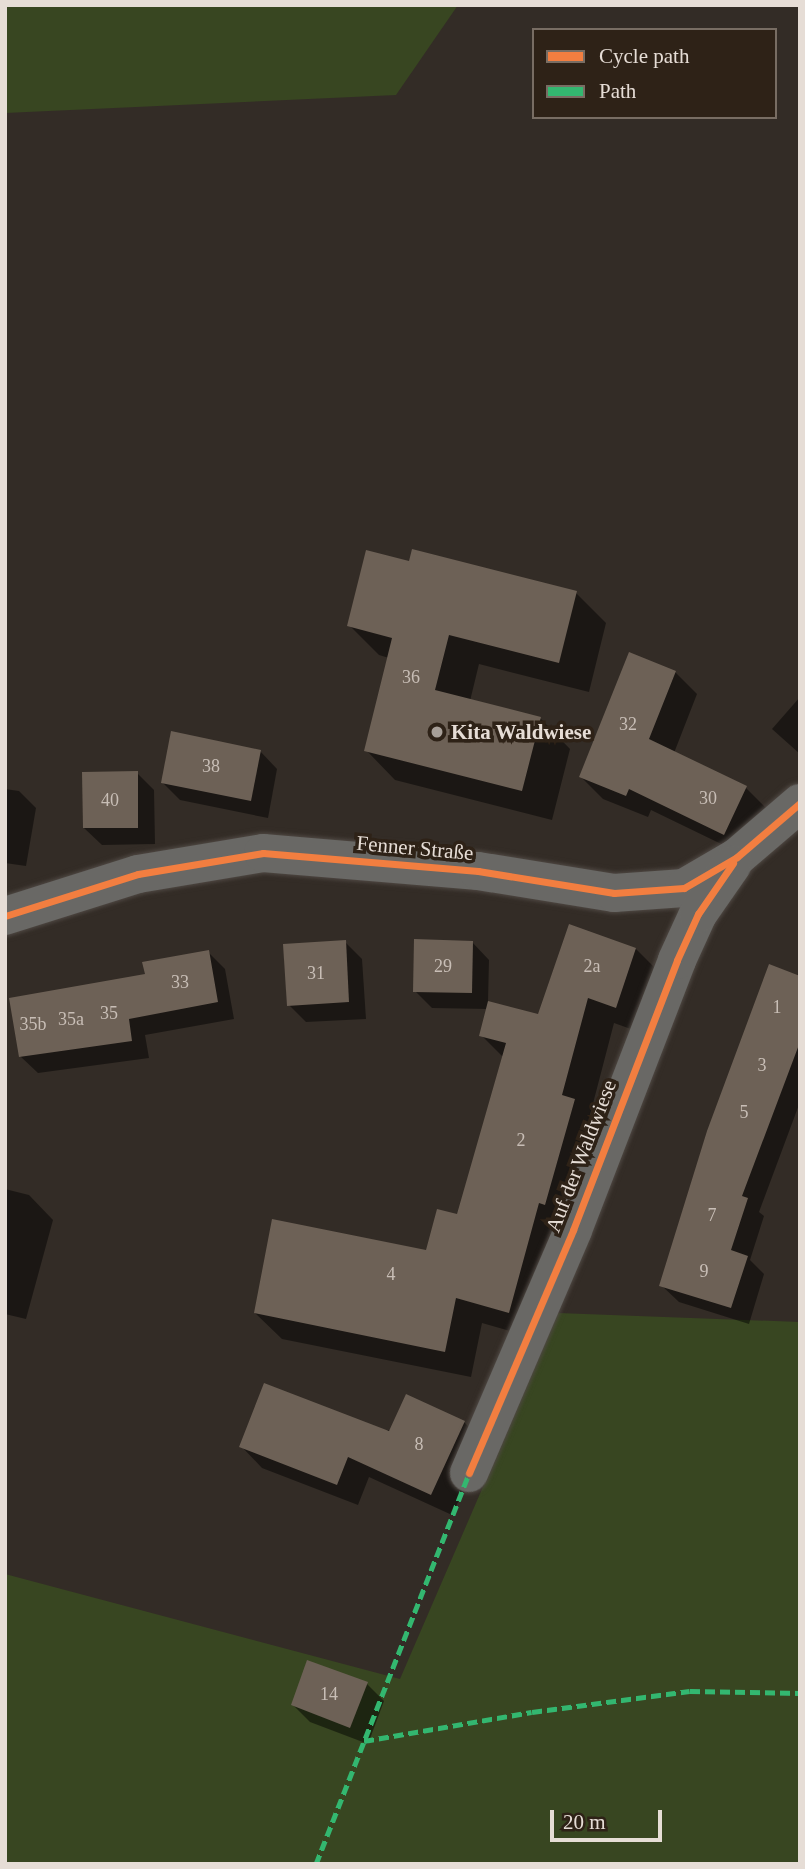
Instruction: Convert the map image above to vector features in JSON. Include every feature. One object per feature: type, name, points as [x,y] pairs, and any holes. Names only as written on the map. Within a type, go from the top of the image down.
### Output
[{"type":"street","name":"Fenner Straße","points":[[5,916],[138,874],[263,853],[478,871],[614,893],[684,888],[737,857],[800,803]]},
{"type":"street","name":"Auf der Waldwiese","points":[[469,1473],[573,1230],[677,960],[698,914],[737,857]]},
{"type":"green space","points":[[5,5],[458,5],[396,95],[5,113]]},
{"type":"green space","points":[[558,1313],[800,1322],[800,1864],[5,1864],[5,1574],[400,1679]]},
{"type":"building","points":[[412,549],[577,591],[559,663],[449,635],[435,690],[541,717],[522,791],[364,751],[392,638],[347,626],[366,550],[409,561]]},
{"type":"building","points":[[629,652],[676,671],[649,739],[747,786],[724,835],[629,789],[626,796],[579,777]]},
{"type":"building","points":[[171,731],[261,750],[251,801],[161,783]]},
{"type":"building","points":[[138,771],[138,828],[83,828],[82,772]]},
{"type":"building","points":[[569,924],[636,948],[616,1008],[588,998],[562,1095],[575,1099],[545,1205],[539,1203],[509,1313],[456,1298],[445,1352],[254,1313],[272,1219],[426,1250],[437,1209],[457,1214],[506,1043],[479,1036],[488,1001],[538,1014]]},
{"type":"building","points":[[414,939],[473,941],[472,993],[413,992]]},
{"type":"building","points":[[346,940],[349,1002],[287,1006],[283,944]]},
{"type":"building","points":[[209,950],[218,1002],[129,1019],[132,1041],[19,1057],[9,998],[145,974],[142,962]]},
{"type":"building","points":[[769,964],[800,976],[800,1042],[742,1196],[748,1198],[731,1250],[748,1256],[731,1308],[659,1286],[707,1131]]},
{"type":"building","points":[[264,1383],[389,1431],[406,1394],[465,1421],[431,1495],[348,1457],[337,1485],[239,1447]]},
{"type":"building","points":[[307,1660],[368,1682],[350,1728],[291,1705]]},
{"type":"marked path","points":[[316,1864],[469,1473]]},
{"type":"marked path","points":[[364,1741],[532,1712],[690,1691],[800,1693]]},
{"type":"cycle path","points":[[5,916],[138,874],[263,853],[478,871],[614,893],[684,888],[737,857],[800,803]]},
{"type":"cycle path","points":[[469,1473],[573,1230],[677,960],[698,914],[733,863]]},
{"type":"place","name":"Kita Waldwiese","points":[[437,732]]}]
